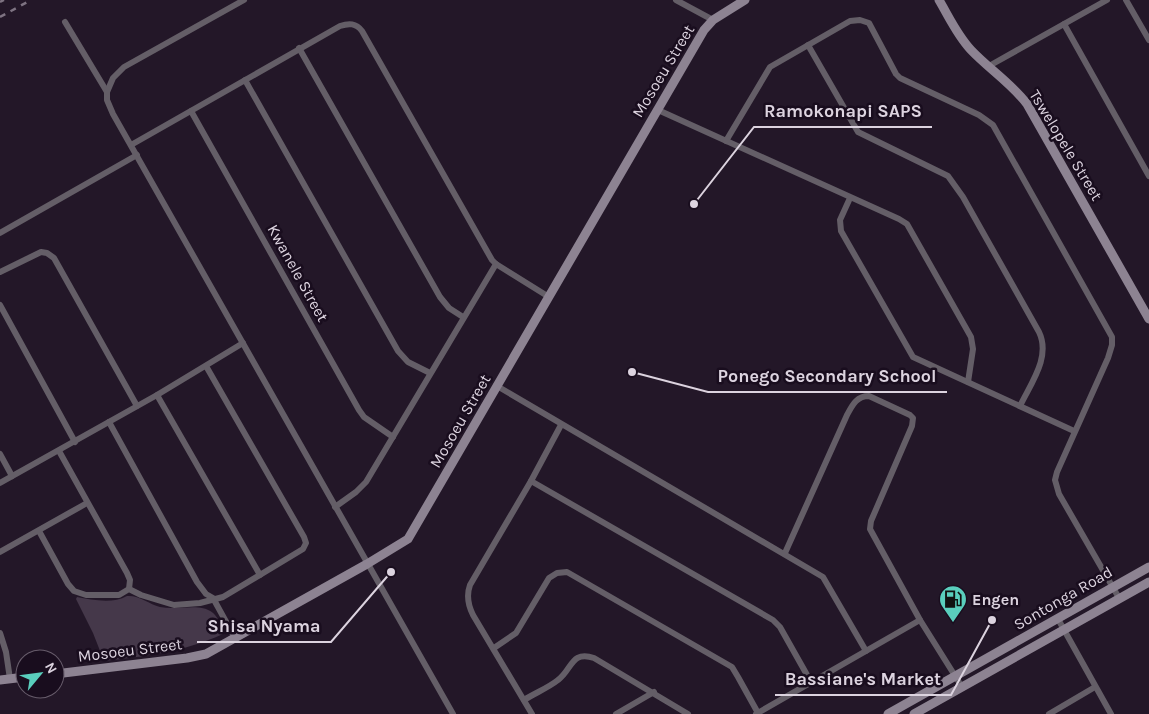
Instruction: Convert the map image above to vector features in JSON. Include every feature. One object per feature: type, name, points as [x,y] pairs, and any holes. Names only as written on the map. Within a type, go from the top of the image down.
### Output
[{"type":"street","points":[[244,0],[124,67],[113,78],[108,92],[109,106],[453,714]]},
{"type":"street","points":[[676,0],[713,20]]},
{"type":"street","name":"Mosoeu Street","points":[[65,673],[200,656],[211,652],[404,542],[411,535],[700,38],[713,20],[745,0]]},
{"type":"street","name":"Tswelopele Street","points":[[939,0],[963,41],[974,54],[1014,88],[1032,111],[1149,319]]},
{"type":"street","points":[[989,66],[1107,0]]},
{"type":"street","points":[[1126,0],[1149,40]]},
{"type":"street","points":[[726,141],[767,70],[779,61],[855,20],[864,20],[872,27],[896,74],[900,78],[978,114],[989,121],[996,130],[1112,337],[1108,358],[1057,472],[1056,485],[1061,498],[1120,598]]},
{"type":"street","points":[[65,22],[108,92]]},
{"type":"street","points":[[131,145],[300,48],[346,24],[359,27],[488,254],[496,264],[549,297]]},
{"type":"street","points":[[1064,24],[1149,176]]},
{"type":"street","points":[[808,45],[858,132],[943,173],[951,179],[963,197],[1039,332],[1043,343],[1042,359],[1020,406]]},
{"type":"street","points":[[300,48],[440,297],[449,308],[463,317]]},
{"type":"street","points":[[245,80],[398,351],[408,362],[430,373]]},
{"type":"street","name":"Kwanele Street","points":[[191,110],[359,410],[364,417],[393,437]]},
{"type":"street","points":[[658,110],[899,219],[910,228],[971,337],[973,349],[968,382]]},
{"type":"street","points":[[0,233],[137,155]]},
{"type":"street","points":[[850,198],[840,220],[841,231],[907,350],[916,359],[1074,431]]},
{"type":"street","points":[[0,272],[41,252],[47,253],[54,258],[137,406]]},
{"type":"street","points":[[335,507],[363,486],[496,264]]},
{"type":"street","points":[[0,305],[74,442]]},
{"type":"street","points":[[0,483],[59,451],[244,343]]},
{"type":"street","points":[[129,589],[141,595],[174,605],[190,605],[212,598],[223,597],[301,551],[305,546],[305,540],[206,366]]},
{"type":"street","points":[[497,386],[823,577],[866,650]]},
{"type":"street","points":[[156,395],[260,575]]},
{"type":"street","points":[[785,554],[852,405],[860,398],[869,396],[910,415],[913,422],[871,521],[870,529],[920,620],[962,687]]},
{"type":"street","points":[[109,422],[197,582],[206,594],[212,598],[235,638]]},
{"type":"street","points":[[532,714],[470,610],[468,590],[561,425]]},
{"type":"street","points":[[59,451],[127,573],[130,580],[129,589]]},
{"type":"street","points":[[0,454],[12,476]]},
{"type":"street","points":[[531,481],[773,620],[780,627],[811,682]]},
{"type":"street","points":[[0,552],[87,503]]},
{"type":"street","points":[[39,531],[68,584],[74,591],[86,595],[119,595],[129,589]]},
{"type":"street","name":"Sontonga Road","points":[[888,714],[1149,567]]},
{"type":"street","points":[[494,648],[516,633],[549,578],[557,573],[566,572],[732,668],[757,713],[920,620]]},
{"type":"street","name":"Sontonga Road","points":[[914,714],[1149,582]]},
{"type":"street","points":[[1058,619],[1111,714]]},
{"type":"street","points":[[0,633],[6,652],[10,679]]},
{"type":"street","points":[[524,700],[558,680],[574,660],[584,656],[594,658],[688,714]]},
{"type":"street","points":[[0,680],[15,678]]},
{"type":"street","points":[[1049,714],[1095,687]]},
{"type":"street","points":[[616,714],[654,692]]},
{"type":"shaded area","points":[[127,596],[140,598],[160,607],[199,607],[207,609],[214,614],[223,634],[179,649],[104,661],[76,599],[77,597],[109,601]]},
{"type":"railway","points":[[0,2],[4,0]]},
{"type":"railway","points":[[0,17],[31,0]]},
{"type":"place","name":"Ramokonapi SAPS","points":[[694,204]]},
{"type":"place","name":"Ponego Secondary School","points":[[632,372]]},
{"type":"place","name":"Shisa Nyama","points":[[391,572]]},
{"type":"place","name":"Bassiane's Market","points":[[992,620]]},
{"type":"place","name":"Engen","points":[[953,623]]}]
